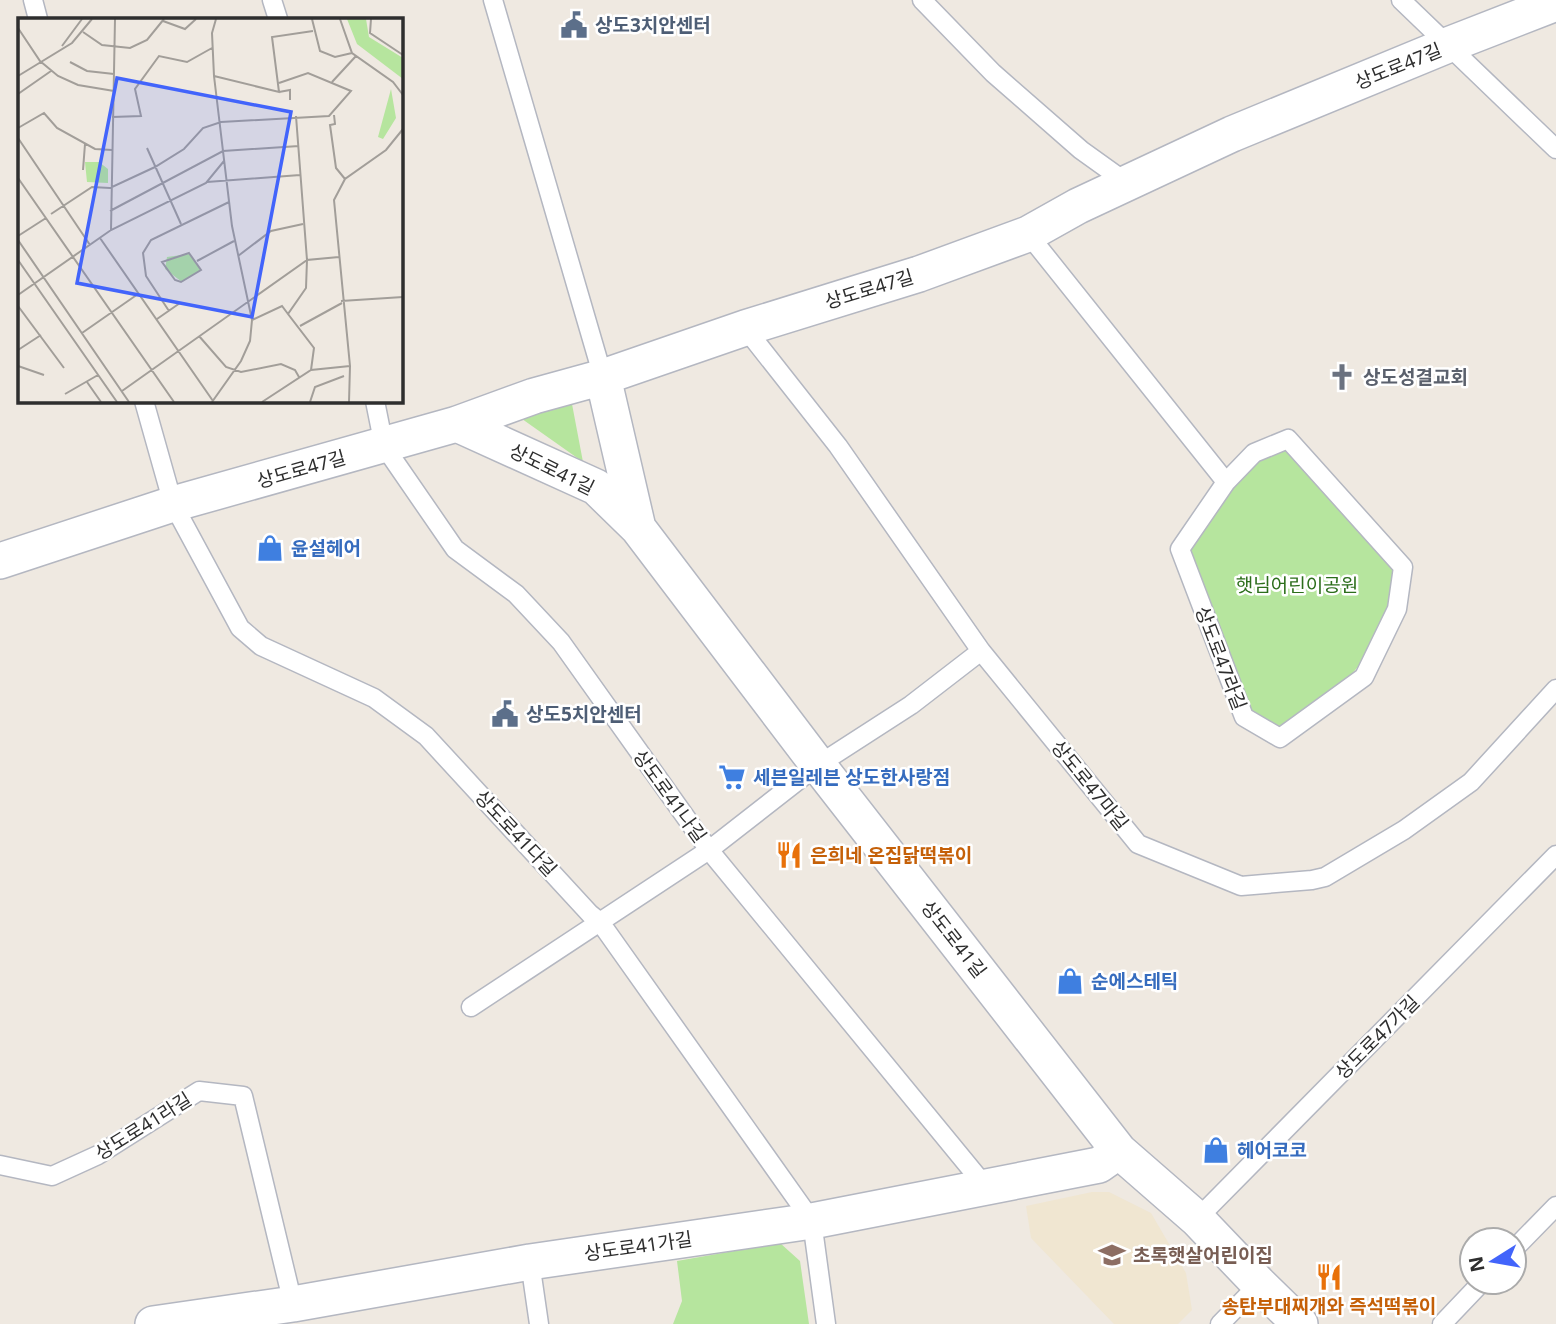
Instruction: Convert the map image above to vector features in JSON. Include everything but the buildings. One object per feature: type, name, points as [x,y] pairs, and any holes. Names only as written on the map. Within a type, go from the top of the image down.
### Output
[{"type":"street","name":"상도로47길","points":[[0,561],[173,504],[457,424],[534,396],[603,377],[745,328],[919,274],[1028,233],[1078,206],[1233,134],[1556,3]]},
{"type":"street","name":"상도로41길","points":[[603,377],[638,528]]},
{"type":"street","name":"상도로41길","points":[[457,424],[596,487],[638,528],[818,765],[1119,1151],[1197,1219],[1300,1324]]},
{"type":"street","name":"상도로41가길","points":[[153,1324],[293,1304],[530,1262],[812,1221],[1099,1165],[1119,1151]]},
{"type":"lane","points":[[33,0],[38,18]]},
{"type":"lane","points":[[272,0],[278,18]]},
{"type":"lane","points":[[493,0],[603,377]]},
{"type":"lane","points":[[922,0],[993,73],[1081,150],[1127,183]]},
{"type":"lane","points":[[1401,0],[1556,149]]},
{"type":"lane","points":[[1028,233],[1226,482]]},
{"type":"lane","name":"상도로47마길","points":[[745,328],[838,446],[981,651],[1138,844],[1241,886],[1325,877],[1404,830],[1471,782],[1556,690]]},
{"type":"lane","name":"상도로41다길","points":[[144,402],[173,504],[240,628],[261,646],[374,698],[426,736],[600,922],[812,1221]]},
{"type":"lane","name":"상도로41나길","points":[[375,402],[384,446],[455,549],[516,594],[561,642],[709,850],[985,1186]]},
{"type":"lane","name":"상도로47라길","points":[[1288,439],[1403,568],[1397,609],[1364,677],[1280,738],[1244,718],[1180,549],[1226,482],[1254,453],[1288,439]]},
{"type":"lane","points":[[471,1007],[709,850],[818,765],[911,705],[981,651]]},
{"type":"lane","name":"상도로47가길","points":[[1197,1219],[1554,860]]},
{"type":"lane","name":"상도로41라길","points":[[0,1165],[52,1176],[98,1155],[199,1091],[243,1096],[293,1304]]},
{"type":"lane","points":[[1528,1235],[1556,1206]]},
{"type":"lane","points":[[812,1221],[826,1324]]},
{"type":"lane","points":[[530,1262],[539,1324]]},
{"type":"lane","points":[[1220,1324],[1259,1284]]},
{"type":"lane","points":[[1441,1324],[1468,1296]]},
{"type":"shaded area","name":"초록햇살어린이집","points":[[1092,1192],[1109,1192],[1151,1213],[1186,1273],[1192,1310],[1178,1324],[1114,1324],[1031,1238],[1026,1206]]},
{"type":"green space","points":[[572,404],[583,462],[515,414]]},
{"type":"green space","name":"햇님어린이공원","points":[[1288,439],[1399,562],[1394,596],[1365,658],[1329,702],[1283,733],[1242,707],[1188,548],[1228,486]]},
{"type":"green space","points":[[780,1243],[800,1261],[809,1324],[673,1324],[682,1301],[677,1261]]},
{"type":"place","name":"상도3치안센터","points":[[574,25]]},
{"type":"place","name":"상도성결교회","points":[[1342,377]]},
{"type":"place","name":"윤설헤어","points":[[270,548]]},
{"type":"place","name":"상도5치안센터","points":[[505,714]]},
{"type":"place","name":"세븐일레븐 상도한사랑점","points":[[732,777]]},
{"type":"place","name":"은희네 온집닭떡볶이","points":[[789,855]]},
{"type":"place","name":"순에스테틱","points":[[1070,981]]},
{"type":"place","name":"헤어코코","points":[[1216,1150]]},
{"type":"place","name":"초록햇살어린이집","points":[[1112,1255]]},
{"type":"place","name":"송탄부대찌개와 즉석떡볶이","points":[[1329,1277]]}]
